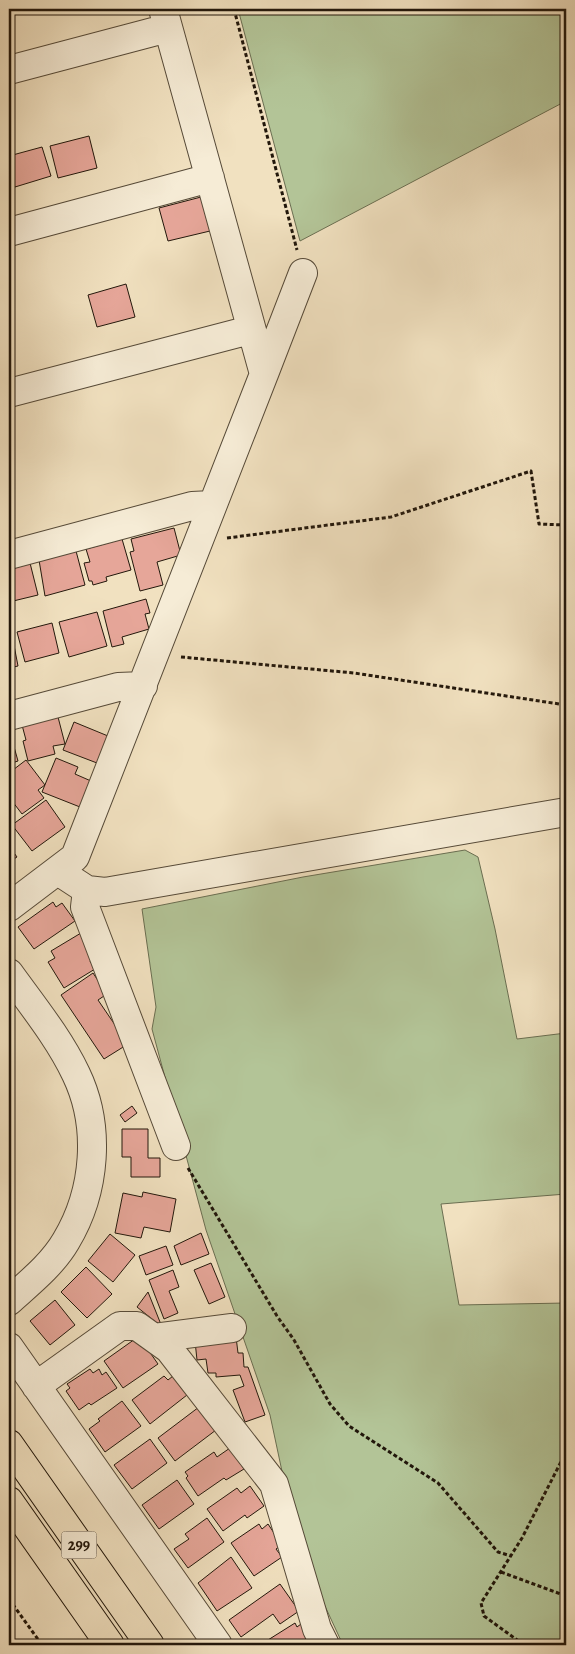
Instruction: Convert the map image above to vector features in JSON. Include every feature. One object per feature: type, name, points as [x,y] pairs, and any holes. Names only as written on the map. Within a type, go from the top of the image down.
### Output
[{"type":"highway","name":"299","points":[[9,1444],[150,1645]]},
{"type":"highway","name":"299","points":[[9,1501],[110,1645]]},
{"type":"street","points":[[9,70],[166,18],[250,330],[264,374]]},
{"type":"street","points":[[9,232],[210,178]]},
{"type":"street","points":[[9,907],[75,858],[303,273]]},
{"type":"street","points":[[9,393],[250,330]]},
{"type":"street","points":[[9,555],[192,506],[212,505]]},
{"type":"street","points":[[9,716],[118,687],[143,686]]},
{"type":"street","points":[[58,870],[87,890],[105,892],[566,812]]},
{"type":"street","points":[[87,890],[85,907],[176,1146]]},
{"type":"street","points":[[9,973],[63,1050],[76,1073],[85,1096],[90,1120],[92,1149],[89,1184],[84,1201],[66,1242],[49,1264],[9,1301]]},
{"type":"street","points":[[36,1386],[120,1326],[137,1326],[169,1349],[274,1484],[317,1630],[324,1645]]},
{"type":"street","points":[[154,1338],[232,1328]]},
{"type":"street","points":[[9,1347],[218,1645]]},
{"type":"path","points":[[234,9],[303,273]]},
{"type":"path","points":[[219,539],[391,517],[532,471],[539,524],[566,525]]},
{"type":"path","points":[[175,656],[354,674],[566,706]]},
{"type":"path","points":[[176,1146],[277,1316],[294,1340],[330,1404],[349,1426],[438,1483],[498,1552],[511,1556]]},
{"type":"path","points":[[524,1645],[484,1616],[481,1603],[502,1572],[566,1452]]},
{"type":"path","points":[[502,1572],[566,1596]]},
{"type":"path","points":[[9,1599],[42,1645]]},
{"type":"green space","points":[[238,9],[566,9],[566,101],[300,241]]},
{"type":"green space","points":[[465,850],[478,857],[495,929],[517,1039],[566,1033],[566,1194],[441,1204],[459,1305],[566,1303],[566,1645],[343,1645],[324,1604],[283,1476],[270,1415],[206,1230],[152,1029],[156,1007],[142,909],[303,877]]},
{"type":"building","points":[[89,136],[97,168],[58,178],[50,146]]},
{"type":"building","points":[[42,147],[51,176],[15,187],[9,167],[9,156]]},
{"type":"building","points":[[201,197],[210,231],[168,241],[159,208]]},
{"type":"building","points":[[126,284],[135,317],[97,327],[88,295]]},
{"type":"building","points":[[174,528],[181,555],[157,562],[163,585],[140,591],[130,552],[134,551],[131,539]]},
{"type":"building","points":[[122,539],[131,570],[106,577],[107,581],[93,585],[92,581],[89,581],[84,563],[90,562],[86,549]]},
{"type":"building","points":[[76,551],[85,585],[45,596],[39,560]]},
{"type":"building","points":[[30,563],[38,595],[9,602],[9,568]]},
{"type":"building","points":[[146,599],[150,613],[145,614],[149,629],[122,637],[124,644],[112,647],[103,611]]},
{"type":"building","points":[[97,612],[107,646],[69,657],[59,622]]},
{"type":"building","points":[[52,623],[59,653],[25,662],[17,632]]},
{"type":"building","points":[[12,635],[18,666],[9,668],[9,636]]},
{"type":"building","points":[[58,717],[65,744],[53,746],[55,754],[28,761],[23,741],[26,740],[22,725]]},
{"type":"building","points":[[74,722],[108,736],[97,763],[63,750]]},
{"type":"building","points":[[9,729],[18,761],[9,764]]},
{"type":"building","points":[[56,758],[78,767],[75,774],[91,781],[80,807],[42,792]]},
{"type":"building","points":[[26,760],[45,785],[38,790],[44,798],[22,814],[9,797],[9,773]]},
{"type":"building","points":[[46,800],[65,827],[32,851],[12,825]]},
{"type":"building","points":[[9,846],[17,857],[9,862]]},
{"type":"building","points":[[53,902],[56,907],[62,903],[75,921],[34,949],[18,927]]},
{"type":"building","points":[[81,933],[96,957],[90,961],[95,969],[64,988],[48,962],[55,958],[51,951]]},
{"type":"building","points":[[93,973],[107,994],[98,1000],[128,1044],[104,1059],[61,995]]},
{"type":"building","points":[[132,1106],[137,1113],[125,1122],[120,1115]]},
{"type":"building","points":[[122,1129],[148,1129],[148,1158],[160,1158],[160,1177],[131,1177],[131,1157],[122,1157]]},
{"type":"building","points":[[143,1192],[176,1199],[170,1232],[144,1227],[141,1238],[115,1233],[123,1193],[142,1197]]},
{"type":"building","points":[[201,1233],[209,1254],[181,1265],[174,1246]]},
{"type":"building","points":[[110,1234],[135,1255],[113,1282],[88,1261]]},
{"type":"building","points":[[166,1246],[173,1265],[146,1275],[139,1256]]},
{"type":"building","points":[[211,1263],[225,1297],[209,1304],[194,1270]]},
{"type":"building","points":[[86,1267],[112,1294],[87,1318],[61,1292]]},
{"type":"building","points":[[173,1270],[179,1287],[169,1291],[178,1313],[164,1319],[149,1280]]},
{"type":"building","points":[[148,1292],[162,1327],[137,1307]]},
{"type":"building","points":[[55,1300],[75,1325],[50,1345],[30,1321]]},
{"type":"building","points":[[236,1337],[238,1353],[243,1353],[244,1367],[248,1367],[265,1415],[245,1422],[233,1390],[244,1386],[240,1375],[216,1377],[216,1373],[208,1373],[206,1359],[197,1360],[195,1341]]},
{"type":"building","points":[[135,1339],[141,1347],[144,1344],[158,1364],[123,1388],[104,1361]]},
{"type":"building","points":[[90,1369],[93,1373],[99,1369],[102,1375],[106,1372],[117,1388],[91,1405],[89,1403],[79,1410],[66,1391],[70,1388],[67,1384]]},
{"type":"building","points":[[164,1376],[168,1380],[173,1376],[187,1395],[150,1424],[132,1400]]},
{"type":"building","points":[[122,1401],[141,1426],[105,1452],[89,1429],[100,1421],[98,1419]]},
{"type":"building","points":[[199,1407],[216,1430],[175,1461],[158,1438]]},
{"type":"building","points":[[150,1439],[167,1463],[132,1489],[114,1465]]},
{"type":"building","points":[[230,1448],[244,1469],[226,1480],[224,1478],[198,1496],[186,1478],[188,1476],[185,1472],[214,1452],[217,1457]]},
{"type":"building","points":[[177,1480],[194,1504],[159,1529],[142,1505]]},
{"type":"building","points":[[250,1486],[264,1506],[247,1518],[245,1515],[223,1531],[207,1509],[237,1488],[241,1493]]},
{"type":"building","points":[[207,1518],[224,1542],[188,1568],[174,1549],[189,1539],[185,1534]]},
{"type":"building","points":[[259,1524],[262,1529],[268,1524],[282,1545],[276,1549],[282,1557],[254,1576],[231,1543]]},
{"type":"building","points":[[231,1557],[252,1588],[217,1611],[198,1583]]},
{"type":"building","points":[[280,1584],[299,1611],[280,1624],[273,1614],[241,1637],[229,1620]]},
{"type":"building","points":[[295,1623],[297,1627],[301,1624],[315,1645],[260,1645]]}]
